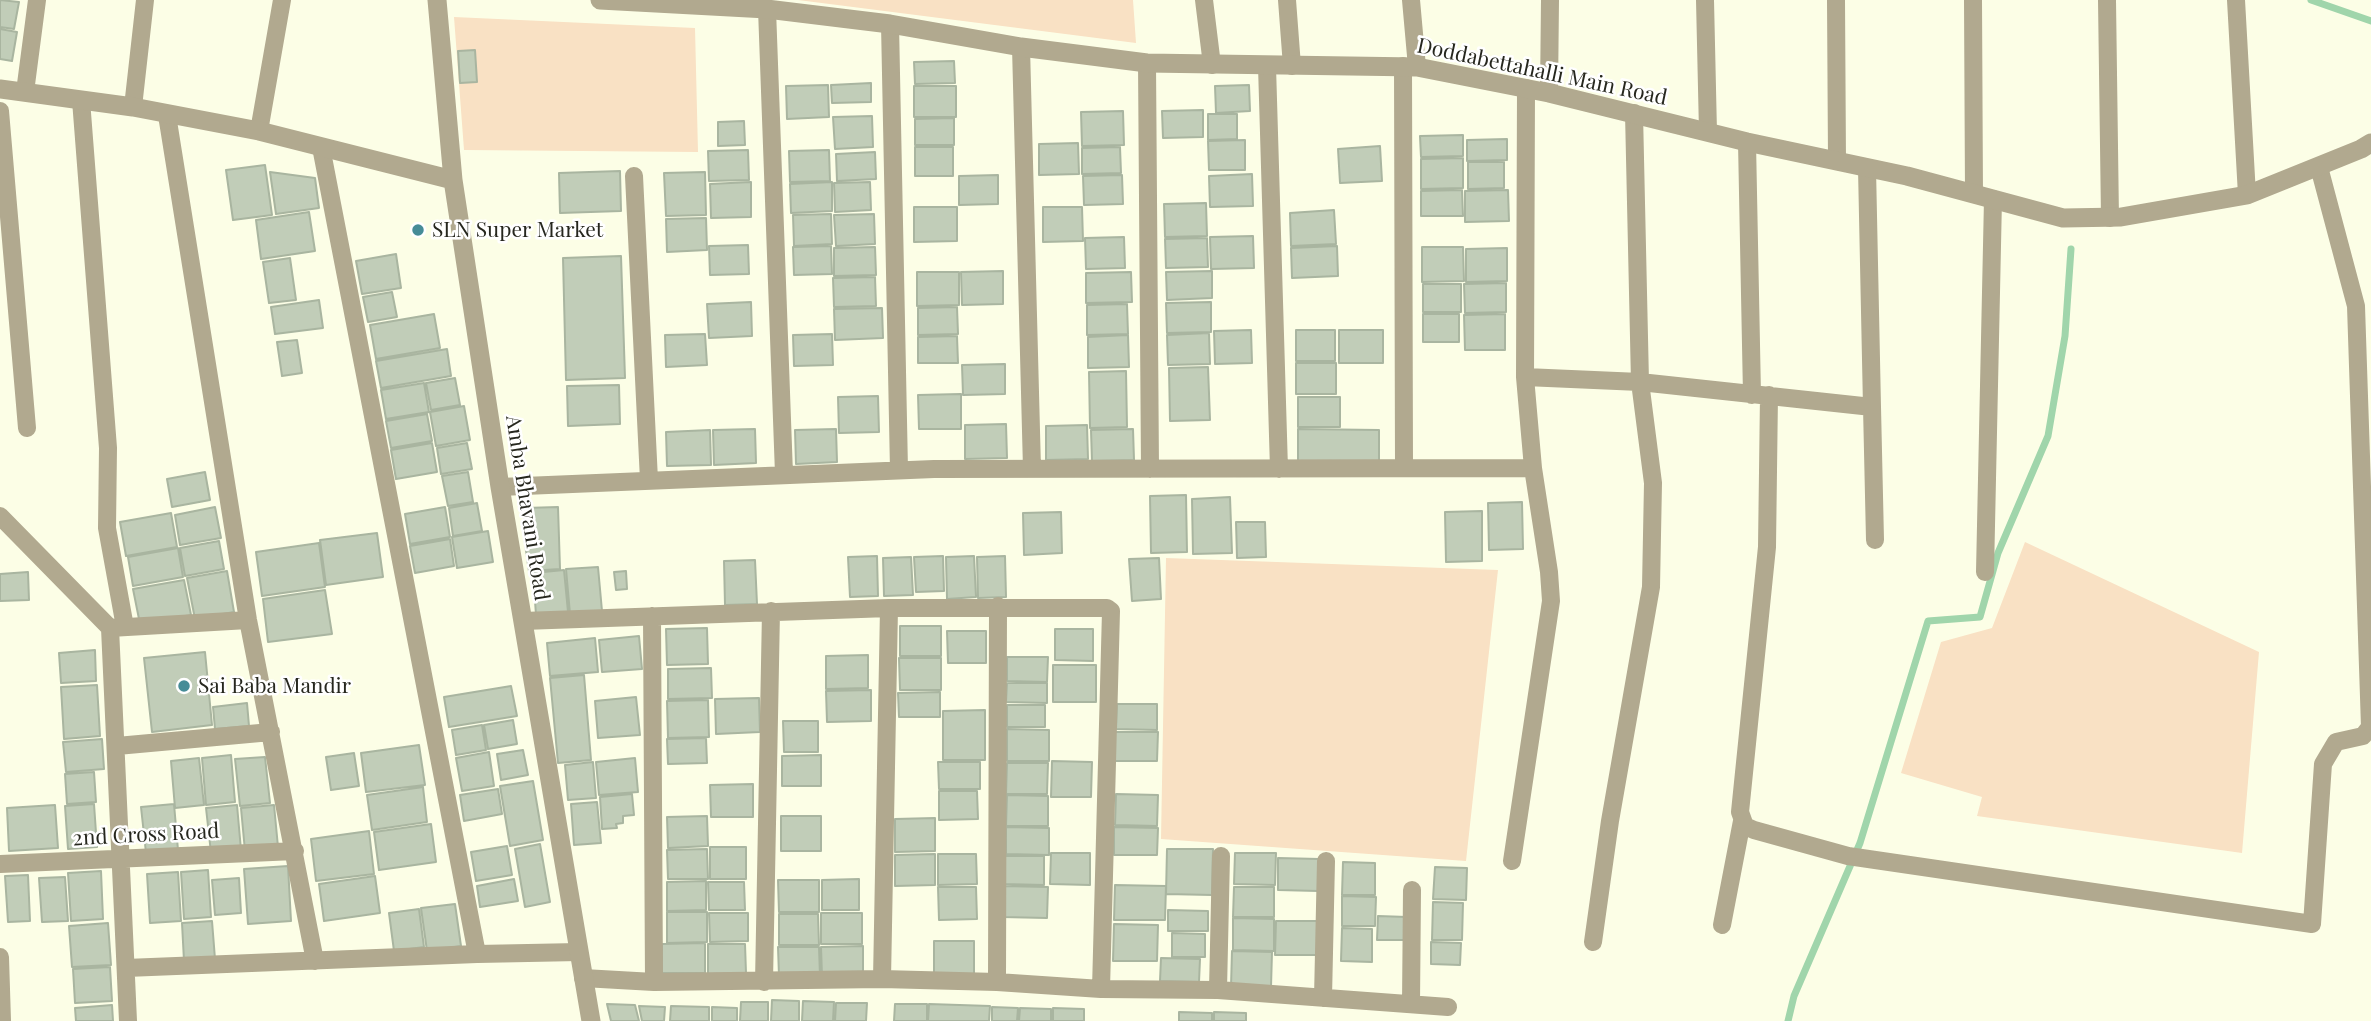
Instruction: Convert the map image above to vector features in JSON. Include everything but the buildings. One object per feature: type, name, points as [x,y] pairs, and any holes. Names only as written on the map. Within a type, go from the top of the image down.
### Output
[{"type":"street","points":[[25,92],[37,0]]},
{"type":"street","points":[[133,107],[145,0]]},
{"type":"street","points":[[259,131],[282,0]]},
{"type":"street","name":"Amba Bhavani Road","points":[[437,0],[453,180],[500,486],[591,1021]]},
{"type":"street","name":"Doddabettahalli Main Road","points":[[600,0],[767,9],[890,24],[1021,47],[1147,63],[1410,66],[1549,93],[1746,142],[1867,168],[2063,218],[2110,218],[2247,195],[2371,143]]},
{"type":"street","points":[[1205,0],[1212,65]]},
{"type":"street","points":[[1287,0],[1292,66]]},
{"type":"street","points":[[1404,468],[1411,0]]},
{"type":"street","points":[[1549,93],[1550,0]]},
{"type":"street","points":[[1705,0],[1708,132]]},
{"type":"street","points":[[1836,0],[1837,161]]},
{"type":"street","points":[[1973,0],[1983,197],[1985,572]]},
{"type":"street","points":[[2107,0],[2110,218]]},
{"type":"street","points":[[2236,0],[2247,195]]},
{"type":"street","points":[[767,9],[783,474]]},
{"type":"street","points":[[890,24],[899,470]]},
{"type":"street","points":[[1021,47],[1032,469]]},
{"type":"street","points":[[1147,63],[1150,469]]},
{"type":"street","points":[[1267,66],[1279,469]]},
{"type":"street","points":[[1512,860],[1551,601],[1533,468],[1525,377],[1525,88]]},
{"type":"street","points":[[0,89],[133,107],[259,131],[453,180]]},
{"type":"street","points":[[81,100],[108,448],[107,528],[118,628],[117,746],[128,1021]]},
{"type":"street","points":[[0,111],[27,428]]},
{"type":"street","points":[[1592,942],[1651,587],[1653,483],[1640,382],[1634,113]]},
{"type":"street","points":[[167,115],[248,620],[315,961]]},
{"type":"street","points":[[1746,142],[1767,547],[1740,813],[1745,826],[1856,858],[2312,924],[2323,764],[2336,742],[2363,736],[2370,727],[2356,306],[2319,167]]},
{"type":"street","points":[[321,147],[477,954]]},
{"type":"street","points":[[1867,168],[1875,540]]},
{"type":"street","points":[[634,176],[649,480]]},
{"type":"street","points":[[1525,377],[1640,382],[1872,407]]},
{"type":"street","points":[[500,486],[899,470],[1533,468]]},
{"type":"street","points":[[0,516],[118,628],[248,620]]},
{"type":"street","points":[[997,982],[998,606]]},
{"type":"street","points":[[523,621],[889,608],[1107,607],[1111,611],[1101,989]]},
{"type":"street","points":[[882,979],[889,608]]},
{"type":"street","points":[[764,982],[771,611]]},
{"type":"street","points":[[652,616],[654,982]]},
{"type":"street","points":[[117,746],[271,732]]},
{"type":"street","points":[[1722,925],[1742,821]]},
{"type":"street","name":"2nd Cross Road","points":[[0,864],[295,851]]},
{"type":"street","points":[[1218,990],[1220,856]]},
{"type":"street","points":[[1323,998],[1326,861]]},
{"type":"street","points":[[1411,1004],[1412,890]]},
{"type":"street","points":[[126,968],[579,952]]},
{"type":"street","points":[[0,957],[2,1021]]},
{"type":"street","points":[[583,978],[654,982],[882,979],[997,982],[1101,989],[1218,990],[1448,1007]]},
{"type":"shaded area","points":[[798,0],[1133,0],[1136,43]]},
{"type":"shaded area","points":[[454,17],[695,28],[698,152],[464,150]]},
{"type":"shaded area","points":[[2025,542],[2259,652],[2242,853],[1977,816],[1982,797],[1901,773],[1941,642],[1992,628]]},
{"type":"shaded area","points":[[1166,558],[1498,570],[1466,861],[1161,839]]},
{"type":"waterway","points":[[2311,0],[2371,21]]},
{"type":"waterway","points":[[1788,1021],[1794,996],[1860,843],[1928,621],[1980,617],[1998,553],[2048,436],[2065,336],[2071,249]]},
{"type":"place","name":"SLN Super Market","points":[[418,230]]},
{"type":"place","name":"Sai Baba Mandir","points":[[184,686]]}]
